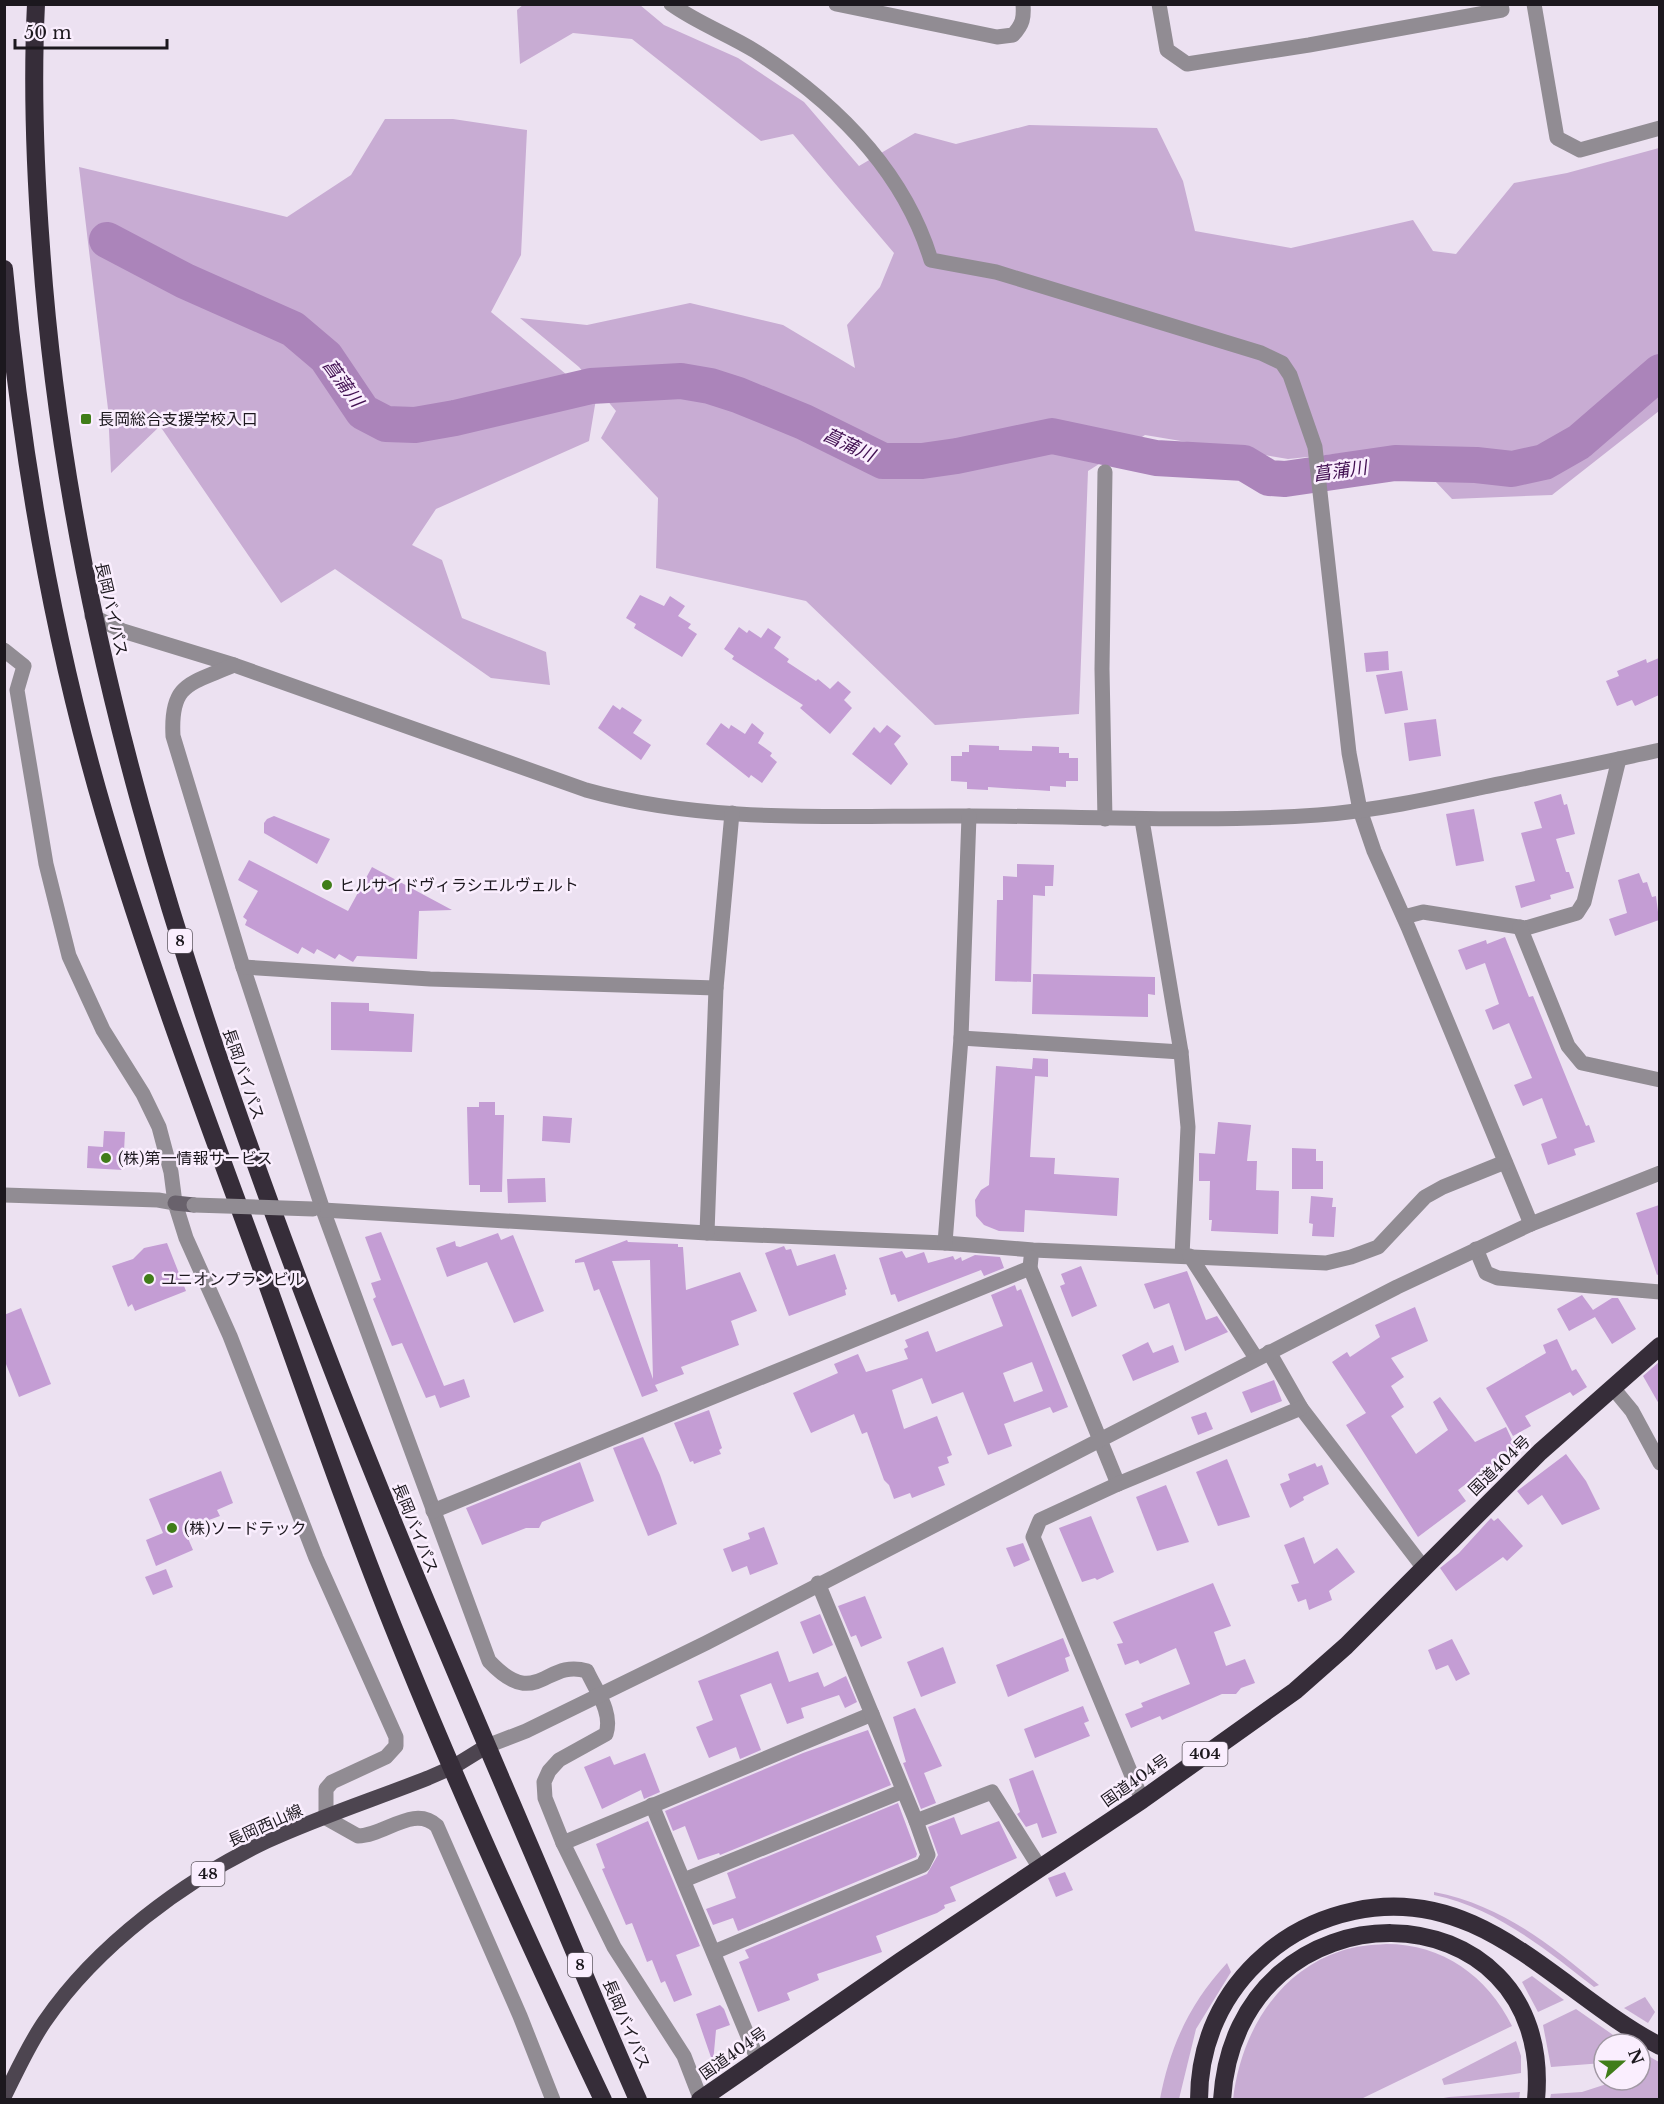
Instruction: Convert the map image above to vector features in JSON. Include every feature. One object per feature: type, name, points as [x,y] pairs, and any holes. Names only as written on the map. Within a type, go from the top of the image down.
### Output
[{"type":"highway","name":"長岡バイパス","points":[[36,4],[34,158],[46,322],[61,443],[92,616],[155,860],[217,1056],[341,1391],[487,1746],[638,2100]]},
{"type":"highway","name":"8","points":[[4,269],[26,456],[48,587],[102,808],[160,987],[363,1548],[507,1895],[603,2100]]},
{"type":"highway","name":"国道404号","points":[[700,2100],[757,2058],[1142,1800],[1295,1691],[1346,1646],[1540,1452],[1659,1346]]},
{"type":"highway","points":[[1199,2100],[1201,2067],[1214,2023],[1225,2001],[1255,1964],[1279,1944],[1308,1927],[1341,1914],[1368,1908],[1398,1906],[1424,1909],[1472,1922],[1518,1948],[1589,2001],[1659,2046]]},
{"type":"highway","points":[[1222,2100],[1224,2075],[1235,2035],[1249,2007],[1264,1989],[1300,1958],[1320,1946],[1363,1933],[1385,1931],[1430,1936],[1474,1958],[1509,1991],[1531,2034],[1538,2078],[1536,2100]]},
{"type":"main road","name":"長岡西山線","points":[[4,2097],[45,2022],[67,1992],[116,1941],[202,1877],[268,1841],[453,1767],[487,1746]]},
{"type":"street","points":[[671,4],[753,50],[814,92],[882,164],[922,229],[931,260],[996,272],[1261,353],[1282,363],[1290,375],[1315,447],[1347,734],[1360,810],[1374,851],[1404,917],[1531,1224]]},
{"type":"street","points":[[836,4],[952,30],[997,37],[1013,35],[1019,28],[1024,18],[1023,4]]},
{"type":"street","points":[[1159,4],[1167,50],[1187,64],[1310,45],[1502,10],[1501,4]]},
{"type":"street","points":[[1533,4],[1557,138],[1580,150],[1659,128]]},
{"type":"street","points":[[1105,472],[1101,669],[1105,819]]},
{"type":"street","points":[[92,616],[123,631],[234,665],[585,790],[652,806],[788,818],[969,816],[1142,820],[1273,817],[1360,810],[1407,803],[1659,750]]},
{"type":"street","points":[[4,650],[24,666],[17,690],[46,864],[69,956],[103,1030],[143,1094],[159,1127],[171,1172],[175,1203],[186,1238],[230,1336],[316,1558],[396,1737],[393,1751],[386,1757],[332,1782],[326,1789],[326,1818],[358,1836],[383,1831],[410,1819],[426,1819],[436,1826],[520,2016],[553,2100]]},
{"type":"street","points":[[234,665],[184,689],[175,698],[172,715],[173,736],[318,1209],[489,1662],[502,1674],[523,1684],[535,1684],[577,1668],[586,1671],[598,1696],[609,1723],[606,1734],[559,1760],[549,1771],[544,1782],[545,1798],[614,1947],[684,2056],[700,2100]]},
{"type":"street","points":[[1404,917],[1423,912],[1520,927],[1577,913],[1584,902],[1619,759]]},
{"type":"street","points":[[707,1233],[716,988],[732,813]]},
{"type":"street","points":[[945,1243],[961,1038],[969,816]]},
{"type":"street","points":[[1142,820],[1181,1052],[1188,1127],[1186,1256],[1423,1567]]},
{"type":"street","points":[[1520,927],[1568,1046],[1582,1063],[1659,1080]]},
{"type":"street","points":[[243,967],[430,979],[716,988]]},
{"type":"street","points":[[961,1038],[1181,1052]]},
{"type":"street","points":[[4,1194],[158,1200],[194,1205],[318,1209],[707,1233],[1326,1263],[1378,1247],[1425,1197],[1443,1187],[1505,1162]]},
{"type":"street","points":[[487,1746],[526,1731],[598,1696],[1010,1488],[1262,1355],[1476,1249],[1531,1224],[1659,1173]]},
{"type":"street","points":[[1476,1249],[1486,1273],[1498,1278],[1659,1292]]},
{"type":"street","points":[[1033,1250],[1030,1268],[1118,1484]]},
{"type":"street","points":[[433,1511],[1030,1268]]},
{"type":"street","points":[[1613,1388],[1632,1411],[1659,1462]]},
{"type":"street","points":[[1142,1800],[1033,1537],[1040,1520],[1118,1484],[1301,1408]]},
{"type":"street","points":[[714,1952],[923,1865],[928,1855],[818,1583]]},
{"type":"street","points":[[564,1843],[872,1714]]},
{"type":"street","points":[[684,1880],[903,1791]]},
{"type":"street","points":[[916,1821],[992,1792],[1040,1868]]},
{"type":"street","points":[[652,1805],[757,2058]]},
{"type":"shaded area","points":[[524,4],[640,5],[664,25],[738,58],[804,102],[859,166],[915,133],[956,144],[1029,125],[1157,128],[1183,181],[1195,231],[1291,248],[1413,220],[1433,251],[1456,254],[1514,183],[1567,173],[1659,148],[1659,411],[1552,495],[1452,499],[1403,447],[1288,459],[1145,435],[1088,471],[1079,714],[935,725],[806,601],[656,568],[658,498],[601,438],[616,411],[579,367],[520,318],[587,325],[690,303],[783,325],[855,368],[847,325],[880,287],[894,253],[793,134],[761,141],[632,39],[573,33],[520,64],[517,10]]},
{"type":"shaded area","points":[[385,119],[453,119],[527,130],[521,255],[491,312],[596,399],[589,441],[436,509],[412,545],[442,560],[462,618],[546,652],[550,685],[491,678],[335,569],[281,603],[160,426],[111,473],[108,409],[79,167],[287,217],[351,175]]},
{"type":"shaded area","points":[[1434,1892],[1481,1906],[1502,1916],[1542,1941],[1599,1985],[1594,1987],[1538,1945],[1499,1920],[1457,1901],[1434,1895]]},
{"type":"shaded area","points":[[1386,1944],[1407,1945],[1426,1950],[1461,1966],[1490,1992],[1512,2026],[1361,2099],[1233,2100],[1237,2076],[1253,2030],[1265,2009],[1280,1990],[1318,1961],[1341,1951]]},
{"type":"shaded area","points":[[1227,1963],[1231,1972],[1196,2029],[1179,2099],[1160,2099],[1169,2061],[1183,2026],[1202,1994]]},
{"type":"shaded area","points":[[1532,1976],[1564,2000],[1538,2012],[1522,1982]]},
{"type":"shaded area","points":[[1645,1997],[1655,2012],[1648,2023],[1624,2008]]},
{"type":"shaded area","points":[[1576,2009],[1609,2032],[1592,2032],[1592,2064],[1551,2067],[1543,2025]]},
{"type":"shaded area","points":[[1516,2041],[1521,2056],[1521,2073],[1444,2085],[1442,2079]]},
{"type":"shaded area","points":[[1652,2058],[1659,2062],[1659,2099],[1550,2099],[1551,2094],[1582,2092],[1592,2089],[1592,2092],[1652,2092]]},
{"type":"shaded area","points":[[1520,2092],[1519,2099],[1438,2099],[1449,2097]]},
{"type":"building","points":[[640,595],[664,606],[670,596],[685,606],[678,616],[691,624],[688,628],[697,634],[682,657],[634,628],[636,624],[626,618]]},
{"type":"building","points":[[739,627],[761,638],[768,628],[781,637],[774,648],[789,659],[787,662],[816,681],[818,679],[830,689],[838,681],[851,692],[844,700],[852,708],[830,734],[800,708],[803,705],[732,659],[734,656],[724,649]]},
{"type":"building","points":[[1388,651],[1389,670],[1366,672],[1364,653]]},
{"type":"building","points":[[1659,658],[1659,695],[1635,706],[1632,700],[1617,706],[1606,681],[1619,676],[1617,671],[1646,659],[1647,663]]},
{"type":"building","points":[[1402,671],[1408,710],[1385,714],[1376,675]]},
{"type":"building","points":[[613,705],[620,710],[622,707],[642,720],[633,733],[651,745],[641,760],[598,728]]},
{"type":"building","points":[[1436,719],[1441,756],[1409,761],[1404,723]]},
{"type":"building","points":[[721,723],[729,729],[731,725],[745,734],[752,723],[764,733],[758,743],[772,753],[770,756],[777,762],[762,783],[751,775],[749,778],[706,744]]},
{"type":"building","points":[[887,725],[901,736],[894,744],[908,764],[891,785],[852,754],[874,727],[880,733]]},
{"type":"building","points":[[969,745],[999,746],[999,750],[1032,751],[1032,746],[1059,747],[1059,753],[1069,753],[1069,758],[1078,758],[1078,781],[1066,781],[1066,787],[1050,786],[1050,791],[988,787],[988,790],[967,789],[967,782],[951,781],[951,756],[962,756],[962,752],[969,752]]},
{"type":"building","points":[[1561,794],[1564,805],[1567,804],[1575,834],[1556,839],[1566,872],[1569,872],[1574,888],[1550,895],[1551,899],[1521,908],[1515,886],[1535,881],[1521,833],[1542,828],[1534,802]]},
{"type":"building","points":[[1474,809],[1484,861],[1456,866],[1446,814]]},
{"type":"building","points":[[274,816],[330,839],[317,864],[264,833],[264,823]]},
{"type":"building","name":"ヒルサイドヴィラシエルヴェルト","points":[[249,860],[348,911],[372,867],[452,910],[419,911],[417,959],[357,956],[353,962],[339,954],[335,959],[317,949],[314,954],[302,947],[298,954],[245,925],[247,920],[243,917],[258,891],[238,880]]},
{"type":"building","points":[[1017,864],[1054,865],[1053,886],[1045,886],[1045,896],[1033,895],[1031,982],[995,981],[997,900],[1003,900],[1003,876],[1017,877]]},
{"type":"building","points":[[1639,873],[1643,883],[1647,882],[1652,897],[1656,896],[1659,920],[1615,936],[1609,919],[1627,913],[1618,880]]},
{"type":"building","points":[[1505,937],[1529,997],[1533,996],[1586,1126],[1589,1125],[1595,1142],[1574,1149],[1576,1155],[1548,1165],[1541,1144],[1557,1138],[1542,1098],[1523,1106],[1514,1085],[1532,1078],[1509,1023],[1493,1030],[1485,1010],[1499,1004],[1485,963],[1466,970],[1458,950],[1486,940],[1487,944]]},
{"type":"building","points":[[1033,974],[1155,977],[1155,995],[1148,994],[1148,1017],[1032,1014]]},
{"type":"building","points":[[331,1002],[369,1003],[369,1011],[414,1014],[412,1052],[331,1050]]},
{"type":"building","points":[[1033,1058],[1048,1059],[1048,1077],[1035,1076],[1030,1157],[1055,1158],[1054,1174],[1119,1178],[1117,1216],[1025,1210],[1024,1232],[999,1231],[984,1225],[976,1216],[975,1200],[981,1190],[989,1185],[996,1066],[1032,1069]]},
{"type":"building","points":[[479,1102],[495,1102],[495,1115],[504,1115],[502,1192],[480,1192],[480,1185],[469,1185],[467,1107],[479,1107]]},
{"type":"building","points":[[543,1116],[572,1118],[570,1143],[542,1141]]},
{"type":"building","points":[[1218,1122],[1251,1125],[1247,1161],[1257,1161],[1256,1190],[1279,1191],[1278,1234],[1211,1231],[1210,1181],[1199,1181],[1199,1153],[1215,1154]]},
{"type":"building","name":"(株)第一情報サービス","points":[[104,1131],[125,1132],[123,1170],[87,1168],[88,1146],[103,1147]]},
{"type":"building","points":[[1292,1148],[1316,1149],[1316,1161],[1323,1161],[1323,1189],[1292,1189]]},
{"type":"building","points":[[545,1178],[546,1202],[508,1203],[507,1179]]},
{"type":"building","points":[[1311,1196],[1333,1198],[1332,1207],[1336,1207],[1334,1237],[1312,1236],[1313,1224],[1309,1223]]},
{"type":"building","points":[[1659,1205],[1659,1274],[1657,1275],[1636,1213]]},
{"type":"building","points":[[381,1232],[444,1386],[464,1379],[470,1397],[440,1408],[435,1395],[426,1398],[402,1343],[392,1346],[373,1299],[376,1297],[371,1283],[381,1280],[365,1237]]},
{"type":"building","points":[[498,1233],[501,1240],[513,1235],[544,1311],[514,1323],[487,1262],[447,1277],[436,1248],[455,1241],[456,1246],[460,1247]]},
{"type":"building","points":[[627,1240],[628,1242],[678,1244],[678,1247],[683,1247],[686,1290],[740,1272],[757,1311],[731,1321],[739,1345],[681,1367],[684,1374],[655,1385],[658,1391],[642,1397],[599,1289],[594,1291],[584,1262],[575,1263],[575,1260]],"holes":[[[650,1260],[653,1379],[612,1261]]]},
{"type":"building","name":"ユニオンプランビル","points":[[167,1243],[186,1291],[135,1311],[132,1304],[128,1307],[112,1266],[133,1259],[144,1248]]},
{"type":"building","points":[[784,1246],[786,1250],[791,1249],[797,1266],[835,1254],[847,1289],[845,1290],[846,1295],[789,1316],[765,1253]]},
{"type":"building","points":[[902,1251],[906,1258],[924,1252],[928,1263],[953,1256],[955,1260],[961,1257],[962,1261],[975,1255],[1000,1257],[1004,1268],[984,1276],[981,1270],[898,1302],[895,1294],[891,1295],[879,1258]]},
{"type":"building","points":[[1081,1266],[1097,1306],[1072,1317],[1060,1286],[1065,1284],[1061,1274]]},
{"type":"building","points":[[1187,1271],[1206,1320],[1217,1316],[1228,1332],[1185,1351],[1169,1303],[1154,1309],[1144,1284]]},
{"type":"building","points":[[1015,1285],[1017,1291],[1021,1289],[1068,1407],[1053,1413],[1050,1407],[1004,1424],[1012,1446],[988,1455],[963,1392],[932,1404],[922,1378],[892,1390],[904,1429],[937,1416],[952,1455],[947,1457],[949,1463],[938,1467],[945,1485],[912,1498],[910,1493],[894,1499],[889,1485],[884,1480],[867,1432],[862,1434],[854,1414],[811,1433],[793,1393],[838,1373],[834,1364],[858,1354],[866,1372],[908,1359],[904,1349],[908,1347],[905,1340],[928,1331],[936,1352],[1003,1326],[991,1295]],"holes":[[[1032,1362],[1043,1391],[1014,1402],[1003,1373]]]},
{"type":"building","points":[[1582,1295],[1593,1310],[1612,1298],[1618,1298],[1636,1329],[1612,1344],[1595,1317],[1569,1331],[1557,1309]]},
{"type":"building","points":[[1415,1307],[1428,1341],[1391,1358],[1404,1377],[1391,1386],[1404,1407],[1391,1416],[1416,1454],[1448,1430],[1433,1402],[1440,1397],[1475,1442],[1506,1427],[1518,1453],[1487,1468],[1458,1490],[1466,1501],[1418,1537],[1346,1425],[1366,1413],[1332,1362],[1347,1352],[1350,1357],[1380,1337],[1375,1325]]},
{"type":"building","points":[[21,1308],[51,1384],[19,1397],[4,1359],[4,1315]]},
{"type":"building","points":[[1557,1339],[1572,1371],[1576,1369],[1587,1387],[1573,1396],[1570,1392],[1525,1416],[1531,1426],[1513,1436],[1486,1388],[1546,1353],[1543,1345]]},
{"type":"building","points":[[1148,1342],[1153,1353],[1173,1345],[1179,1362],[1133,1381],[1122,1355]]},
{"type":"building","points":[[1659,1362],[1659,1404],[1643,1376]]},
{"type":"building","points":[[1274,1380],[1282,1401],[1251,1413],[1242,1392]]},
{"type":"building","points":[[709,1410],[722,1448],[719,1450],[721,1454],[694,1464],[693,1461],[690,1462],[674,1423]]},
{"type":"building","points":[[1206,1412],[1213,1429],[1198,1435],[1191,1417]]},
{"type":"building","points":[[643,1437],[660,1475],[677,1524],[648,1536],[613,1448]]},
{"type":"building","points":[[1566,1454],[1586,1481],[1600,1509],[1562,1525],[1542,1495],[1528,1505],[1517,1491]]},
{"type":"building","points":[[1227,1459],[1250,1517],[1218,1526],[1196,1472]]},
{"type":"building","points":[[580,1462],[594,1501],[542,1522],[539,1528],[526,1528],[482,1545],[466,1508]]},
{"type":"building","points":[[1315,1463],[1317,1467],[1322,1465],[1329,1484],[1303,1497],[1304,1500],[1290,1508],[1280,1484],[1290,1480],[1288,1474]]},
{"type":"building","points":[[221,1471],[233,1503],[217,1510],[220,1516],[184,1529],[193,1550],[156,1566],[146,1540],[163,1533],[149,1499]]},
{"type":"building","points":[[1166,1485],[1189,1542],[1157,1551],[1136,1497]]},
{"type":"building","points":[[1091,1516],[1114,1572],[1097,1580],[1095,1578],[1082,1582],[1059,1528]]},
{"type":"building","points":[[1491,1518],[1494,1521],[1498,1518],[1523,1546],[1507,1561],[1503,1557],[1456,1591],[1440,1568],[1459,1553]]},
{"type":"building","points":[[764,1527],[778,1564],[750,1575],[747,1566],[732,1572],[723,1549],[750,1539],[748,1533]]},
{"type":"building","points":[[1304,1537],[1314,1564],[1337,1548],[1355,1572],[1329,1591],[1332,1600],[1309,1610],[1306,1599],[1298,1602],[1291,1585],[1299,1583],[1284,1545]]},
{"type":"building","points":[[1023,1543],[1030,1560],[1014,1567],[1006,1548]]},
{"type":"building","points":[[166,1569],[173,1587],[153,1595],[145,1577]]},
{"type":"building","points":[[1213,1583],[1231,1626],[1214,1632],[1226,1666],[1245,1659],[1255,1683],[1241,1688],[1236,1694],[1222,1694],[1162,1720],[1160,1716],[1131,1728],[1125,1714],[1143,1707],[1141,1703],[1190,1684],[1176,1648],[1140,1664],[1138,1660],[1125,1665],[1117,1644],[1123,1643],[1113,1622]]},
{"type":"building","points":[[865,1596],[882,1638],[861,1647],[856,1635],[851,1637],[838,1606]]},
{"type":"building","points":[[820,1614],[833,1645],[813,1654],[800,1622]]},
{"type":"building","points":[[1063,1638],[1070,1656],[1065,1658],[1069,1671],[1008,1697],[996,1665]]},
{"type":"building","points":[[1452,1639],[1470,1674],[1456,1681],[1448,1665],[1436,1670],[1428,1650]]},
{"type":"building","points":[[943,1647],[956,1683],[921,1697],[907,1662]]},
{"type":"building","points":[[778,1651],[789,1682],[818,1672],[824,1687],[846,1676],[857,1702],[845,1708],[839,1695],[801,1708],[804,1718],[787,1724],[771,1683],[740,1695],[761,1750],[740,1759],[736,1747],[709,1758],[696,1727],[713,1720],[698,1681]]},
{"type":"building","points":[[1083,1706],[1089,1721],[1084,1723],[1090,1736],[1035,1758],[1024,1729]]},
{"type":"building","points":[[915,1708],[942,1766],[924,1773],[936,1803],[921,1809],[903,1763],[906,1762],[893,1717]]},
{"type":"building","points":[[868,1730],[891,1785],[720,1855],[719,1853],[698,1860],[685,1826],[673,1831],[665,1811],[803,1753]]},
{"type":"building","points":[[645,1753],[660,1792],[644,1799],[641,1790],[602,1809],[584,1767],[610,1756],[614,1765]]},
{"type":"building","points":[[1033,1770],[1057,1833],[1042,1838],[1037,1823],[1026,1827],[1017,1814],[1020,1812],[1009,1779]]},
{"type":"building","points":[[898,1803],[917,1854],[916,1857],[738,1931],[733,1918],[713,1925],[706,1909],[736,1898],[727,1873]]},
{"type":"building","points":[[954,1817],[961,1835],[999,1821],[1017,1858],[950,1887],[956,1901],[944,1905],[945,1908],[937,1913],[876,1936],[882,1952],[817,1974],[819,1980],[787,1993],[790,2000],[758,2012],[739,1962],[749,1958],[745,1950],[927,1874],[938,1855],[928,1827]]},
{"type":"building","points":[[648,1821],[700,1946],[676,1955],[692,1995],[674,2002],[665,1981],[661,1983],[652,1960],[647,1962],[632,1923],[626,1925],[602,1869],[605,1868],[596,1844]]},
{"type":"building","points":[[1065,1872],[1073,1890],[1056,1897],[1048,1878]]},
{"type":"building","points":[[720,2005],[730,2025],[716,2030],[713,2063],[696,2014]]},
{"type":"waterway","name":"菖蒲川","points":[[107,240],[185,281],[293,329],[326,357],[363,412],[386,424],[415,425],[455,418],[591,386],[681,381],[710,386],[738,395],[804,422],[883,461],[922,461],[957,456],[1052,436],[1156,458],[1244,463],[1269,478],[1285,479],[1395,463],[1476,465],[1512,469],[1544,462],[1579,442],[1660,372]]},
{"type":"place","name":"長岡総合支援学校入口","points":[[86,419]]},
{"type":"place","name":"ヒルサイドヴィラシエルヴェルト","points":[[327,885]]},
{"type":"place","name":"(株)第一情報サービス","points":[[106,1158]]},
{"type":"place","name":"ユニオンプランビル","points":[[149,1279]]},
{"type":"place","name":"(株)ソードテック","points":[[172,1528]]}]
